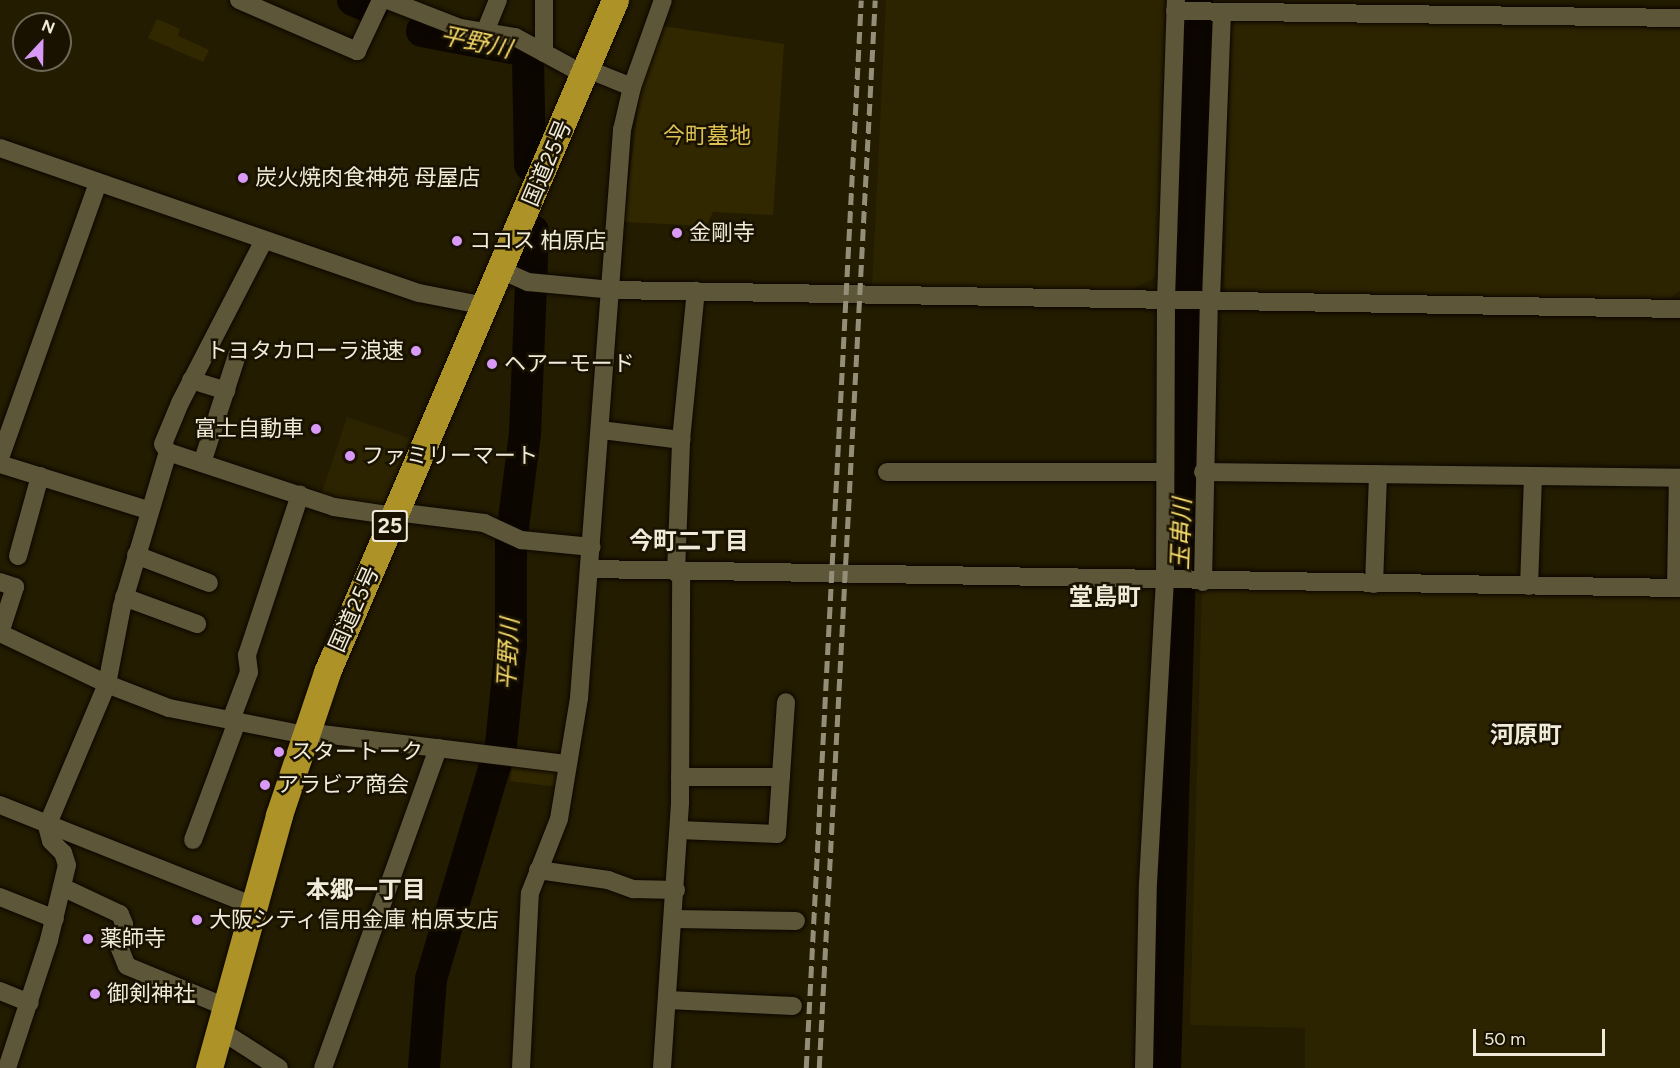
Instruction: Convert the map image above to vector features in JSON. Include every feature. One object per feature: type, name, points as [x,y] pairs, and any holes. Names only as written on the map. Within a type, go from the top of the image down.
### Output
[{"type":"highway","name":"国道25号","points":[[209,1068],[254,906],[327,672],[486,306],[615,0]]},
{"type":"street","points":[[239,0],[357,51],[381,0]]},
{"type":"street","points":[[388,0],[423,8],[485,32],[514,37],[586,72],[632,87]]},
{"type":"street","points":[[485,32],[498,0]]},
{"type":"street","points":[[544,0],[544,53]]},
{"type":"street","points":[[521,1068],[530,893],[559,819],[579,698],[612,290],[622,130],[632,87],[663,0]]},
{"type":"street","points":[[1183,581],[1164,472],[1173,299],[1179,8],[1218,12],[1680,18]]},
{"type":"street","points":[[1144,1068],[1148,883],[1183,581],[1203,472],[1218,12]]},
{"type":"street","points":[[0,148],[419,293],[486,306]]},
{"type":"street","points":[[0,458],[98,183]]},
{"type":"street","points":[[264,240],[191,380],[163,444],[168,452],[334,507],[484,523],[510,536],[592,547]]},
{"type":"street","points":[[501,270],[533,283],[612,290],[1680,309]]},
{"type":"street","points":[[662,1068],[675,920],[679,830],[681,440],[696,291]]},
{"type":"street","points":[[202,463],[238,352]]},
{"type":"street","points":[[191,380],[225,391]]},
{"type":"street","points":[[601,430],[681,440]]},
{"type":"street","points":[[7,1068],[30,1003],[55,919],[67,866],[63,853],[51,841],[47,826],[107,684],[124,597],[148,510],[168,452]]},
{"type":"street","points":[[0,464],[148,510]]},
{"type":"street","points":[[887,472],[1164,472]]},
{"type":"street","points":[[590,569],[679,573],[1678,588],[1679,478],[1203,472]]},
{"type":"street","points":[[1374,584],[1378,474]]},
{"type":"street","points":[[18,555],[40,476]]},
{"type":"street","points":[[1529,586],[1533,476]]},
{"type":"street","points":[[193,840],[234,721],[249,672],[247,655],[300,495]]},
{"type":"street","points":[[136,555],[209,583]]},
{"type":"street","points":[[0,582],[15,587],[0,633],[107,684],[169,708],[306,734],[567,764]]},
{"type":"street","points":[[124,597],[197,624]]},
{"type":"street","points":[[679,830],[777,834],[786,702]]},
{"type":"street","points":[[323,1068],[438,748]]},
{"type":"street","points":[[680,777],[781,777]]},
{"type":"street","points":[[0,805],[47,826],[254,906]]},
{"type":"street","points":[[538,870],[608,880],[633,889],[676,890]]},
{"type":"street","points":[[62,887],[120,914],[124,924],[120,949],[127,966],[223,1018],[279,1068]]},
{"type":"street","points":[[0,897],[55,919]]},
{"type":"street","points":[[675,920],[796,921]]},
{"type":"street","points":[[0,991],[30,1003]]},
{"type":"street","points":[[668,1000],[793,1006]]},
{"type":"shaded area","points":[[886,0],[1170,0],[1158,272],[1153,279],[1131,290],[872,289]]},
{"type":"shaded area","points":[[1240,18],[1680,24],[1680,291],[1669,299],[1228,292],[1224,286],[1231,26]]},
{"type":"shaded area","points":[[347,417],[412,439],[382,509],[321,495]]},
{"type":"shaded area","points":[[1202,587],[1680,597],[1680,1068],[1305,1068],[1305,1028],[1190,1025]]},
{"type":"green space","points":[[157,19],[180,29],[178,36],[209,50],[203,62],[148,38]]},
{"type":"green space","name":"今町墓地","points":[[662,26],[784,44],[773,215],[713,212],[706,226],[624,222],[640,90]]},
{"type":"green space","points":[[513,762],[561,768],[558,787],[510,781]]},
{"type":"waterway","name":"平野川","points":[[353,0],[372,8]]},
{"type":"waterway","name":"玉串川","points":[[1165,1068],[1197,0]]},
{"type":"waterway","name":"平野川","points":[[422,31],[522,50],[528,59],[530,165]]},
{"type":"waterway","name":"平野川","points":[[424,1068],[431,979],[501,745],[511,645],[511,543],[525,434],[533,231]]},
{"type":"railway","points":[[806,1068],[861,0]]},
{"type":"railway","points":[[819,1068],[875,0]]},
{"type":"place","name":"炭火焼肉食神苑 母屋店","points":[[243,178]]},
{"type":"place","name":"金剛寺","points":[[677,233]]},
{"type":"place","name":"ココス 柏原店","points":[[457,241]]},
{"type":"place","name":"トヨタカローラ浪速","points":[[416,351]]},
{"type":"place","name":"ヘアーモード","points":[[492,364]]},
{"type":"place","name":"富士自動車","points":[[316,429]]},
{"type":"place","name":"ファミリーマート","points":[[350,456]]},
{"type":"place","name":"スタートーク","points":[[279,752]]},
{"type":"place","name":"アラビア商会","points":[[265,785]]},
{"type":"place","name":"大阪シティ信用金庫 柏原支店","points":[[197,920]]},
{"type":"place","name":"薬師寺","points":[[88,939]]},
{"type":"place","name":"御剣神社","points":[[95,994]]},
{"type":"district","name":"今町二丁目","points":[[689,541]]},
{"type":"district","name":"堂島町","points":[[1105,597]]},
{"type":"district","name":"河原町","points":[[1526,735]]},
{"type":"district","name":"本郷一丁目","points":[[366,890]]}]
